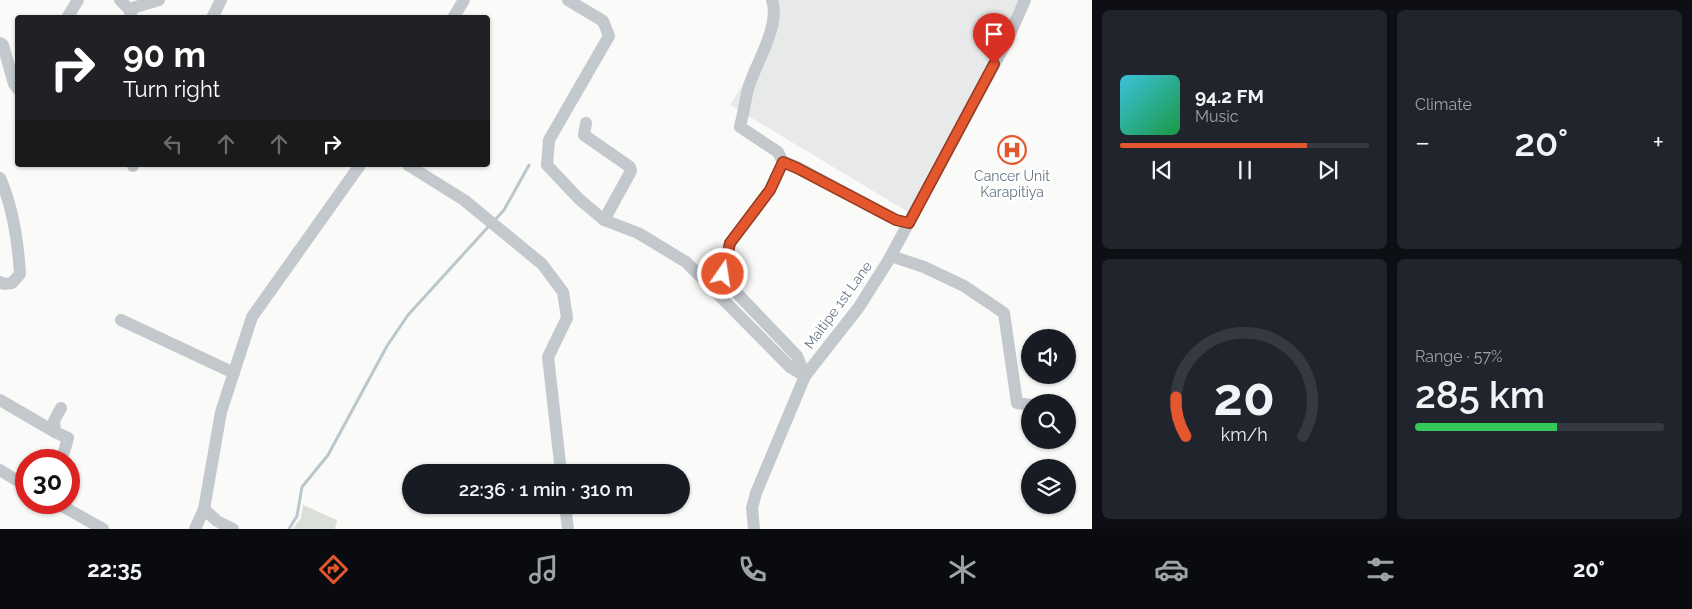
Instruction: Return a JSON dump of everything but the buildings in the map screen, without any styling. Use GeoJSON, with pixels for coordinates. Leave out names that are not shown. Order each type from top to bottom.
{"type":"FeatureCollection","features":[{"type":"Feature","properties":{"kind":"street"},"geometry":{"type":"LineString","coordinates":[[69,15],[78,0]]}},
{"type":"Feature","properties":{"kind":"street"},"geometry":{"type":"LineString","coordinates":[[127,9],[159,0]]}},
{"type":"Feature","properties":{"kind":"street"},"geometry":{"type":"LineString","coordinates":[[214,15],[221,0]]}},
{"type":"Feature","properties":{"kind":"street"},"geometry":{"type":"LineString","coordinates":[[455,15],[464,0]]}},
{"type":"Feature","properties":{"kind":"street"},"geometry":{"type":"LineString","coordinates":[[568,0],[603,21],[609,36],[549,140],[547,165],[579,199],[604,220],[638,233],[686,262],[790,366],[805,376]]}},
{"type":"Feature","properties":{"kind":"street"},"geometry":{"type":"LineString","coordinates":[[772,0],[774,4],[772,26],[748,89],[740,128],[778,152],[783,162],[896,220],[909,223]]}},
{"type":"Feature","properties":{"kind":"street","name":"Maitipe 1st Lane"},"geometry":{"type":"LineString","coordinates":[[754,529],[752,508],[756,493],[805,376],[859,307],[891,256],[1006,43],[1025,0]]}},
{"type":"Feature","properties":{"kind":"street"},"geometry":{"type":"LineString","coordinates":[[0,43],[3,46],[15,85]]}},
{"type":"Feature","properties":{"kind":"street"},"geometry":{"type":"LineString","coordinates":[[586,123],[584,135],[630,167],[630,171],[604,220]]}},
{"type":"Feature","properties":{"kind":"street"},"geometry":{"type":"LineString","coordinates":[[783,162],[770,190],[730,243],[723,274],[730,286],[798,356],[805,376]]}},
{"type":"Feature","properties":{"kind":"street"},"geometry":{"type":"LineString","coordinates":[[195,529],[204,509],[221,412],[252,317],[359,167]]}},
{"type":"Feature","properties":{"kind":"street"},"geometry":{"type":"LineString","coordinates":[[411,167],[464,200],[542,264],[564,292],[567,318],[548,357],[560,464]]}},
{"type":"Feature","properties":{"kind":"street"},"geometry":{"type":"LineString","coordinates":[[0,178],[7,193],[18,251],[20,274],[12,283],[4,284],[0,282]]}},
{"type":"Feature","properties":{"kind":"street"},"geometry":{"type":"LineString","coordinates":[[891,256],[964,286],[1004,313],[1017,403],[1021,403]]}},
{"type":"Feature","properties":{"kind":"street"},"geometry":{"type":"LineString","coordinates":[[121,320],[234,373]]}},
{"type":"Feature","properties":{"kind":"street"},"geometry":{"type":"LineString","coordinates":[[0,400],[54,432],[68,438],[65,449]]}},
{"type":"Feature","properties":{"kind":"street"},"geometry":{"type":"LineString","coordinates":[[54,432],[54,421],[61,408]]}},
{"type":"Feature","properties":{"kind":"street"},"geometry":{"type":"LineString","coordinates":[[0,470],[15,479]]}},
{"type":"Feature","properties":{"kind":"street"},"geometry":{"type":"LineString","coordinates":[[204,509],[217,521],[232,529]]}},
{"type":"Feature","properties":{"kind":"street"},"geometry":{"type":"LineString","coordinates":[[76,514],[103,529]]}},
{"type":"Feature","properties":{"kind":"street"},"geometry":{"type":"LineString","coordinates":[[566,514],[568,529]]}},
{"type":"Feature","properties":{"kind":"shaded area"},"geometry":{"type":"Polygon","coordinates":[[[773,0],[1025,0],[913,215],[730,105],[753,68],[767,31],[773,0]]]}},
{"type":"Feature","properties":{"kind":"shaded area"},"geometry":{"type":"Polygon","coordinates":[[[303,505],[337,520],[335,529],[293,529],[301,518],[303,505]]]}},
{"type":"Feature","properties":{"kind":"waterway"},"geometry":{"type":"LineString","coordinates":[[494,221],[504,210],[529,165]]}},
{"type":"Feature","properties":{"kind":"waterway"},"geometry":{"type":"LineString","coordinates":[[289,529],[297,516],[302,487],[328,455],[387,346],[408,315],[489,226]]}},
{"type":"Feature","properties":{"kind":"place","name":"Cancer Unit Karapitiya"},"geometry":{"type":"Point","coordinates":[1012,150]}},
{"type":"Feature","properties":{"kind":"route"},"geometry":{"type":"LineString","coordinates":[[723,274],[730,243],[770,190],[783,162],[896,220],[909,223],[994,64]]}}]}
